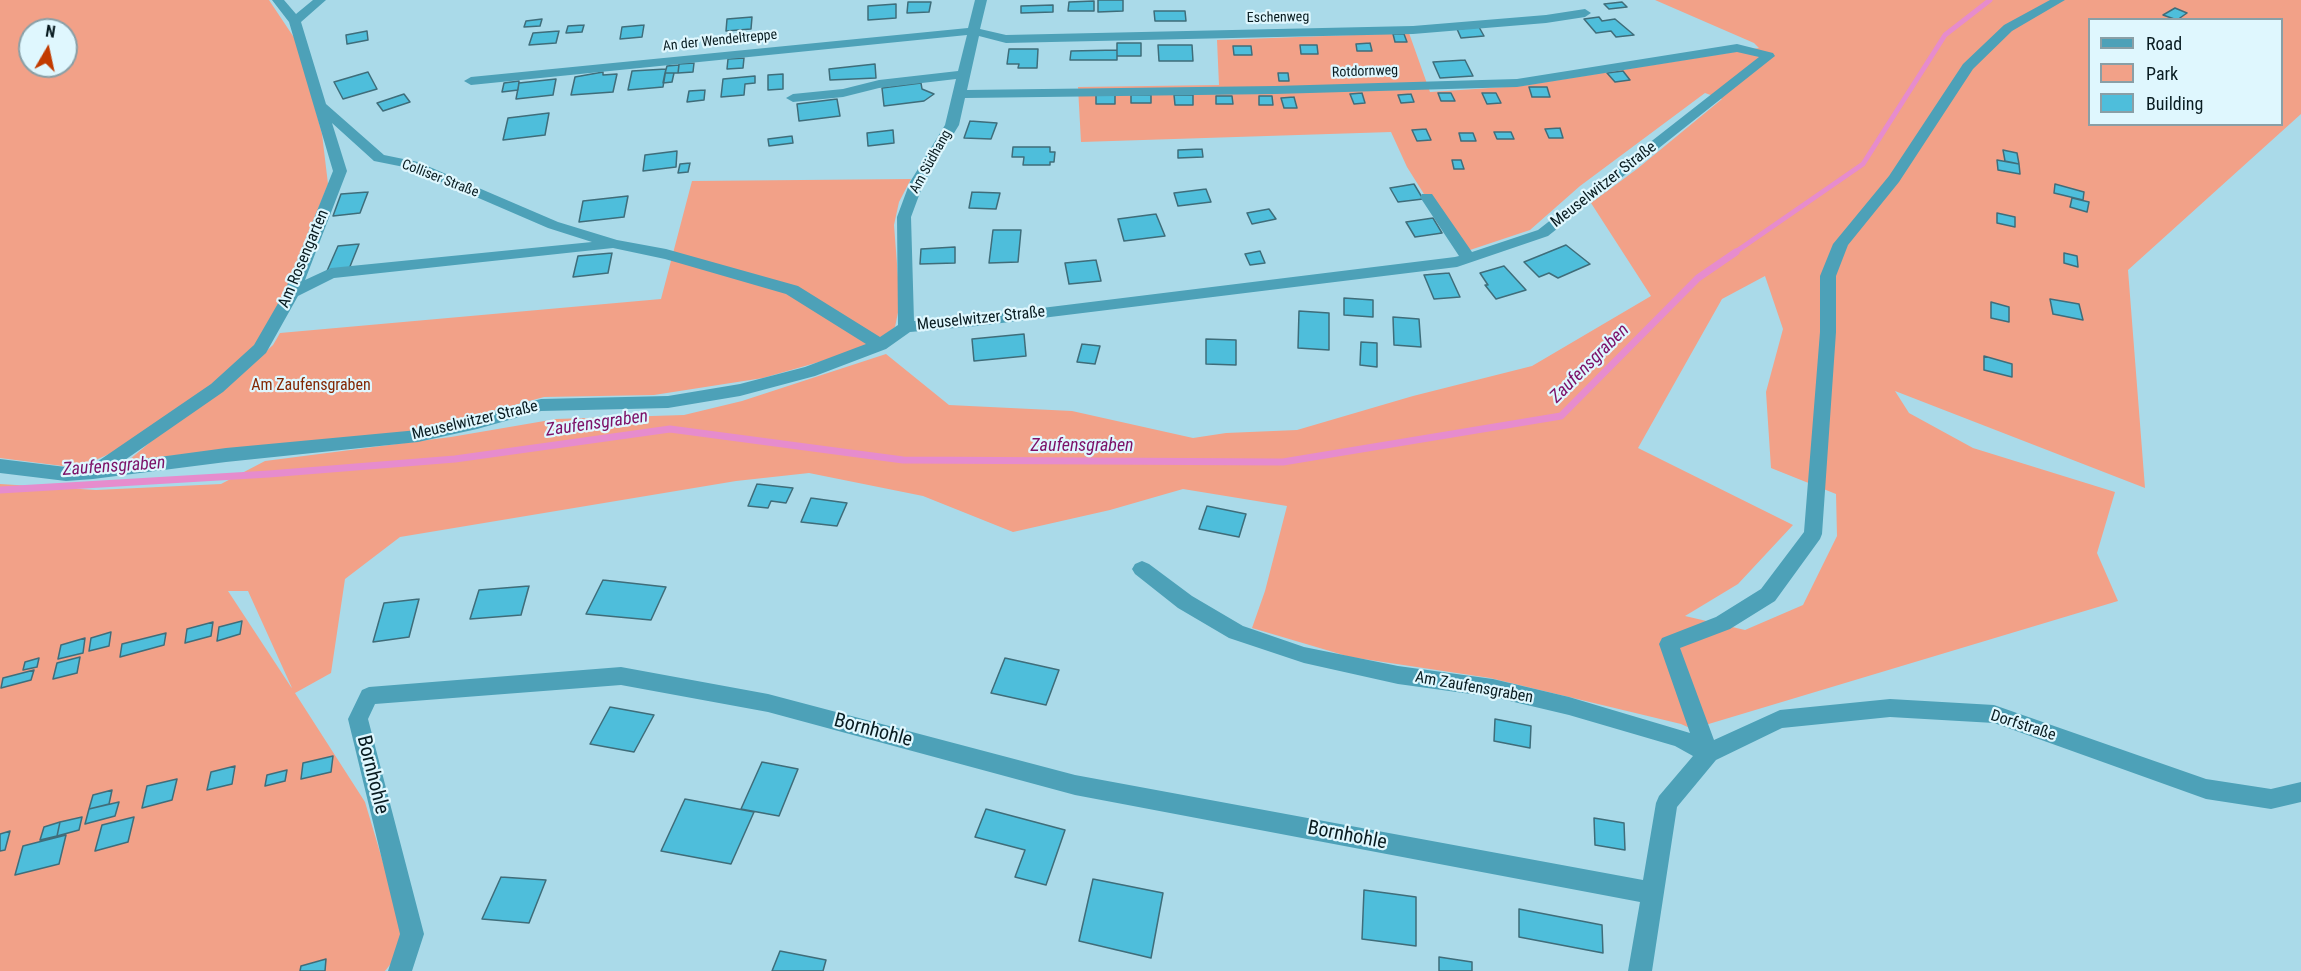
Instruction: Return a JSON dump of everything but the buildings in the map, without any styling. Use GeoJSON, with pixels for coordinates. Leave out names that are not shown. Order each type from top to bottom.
{"type":"FeatureCollection","features":[{"type":"Feature","properties":{"kind":"street"},"geometry":{"type":"LineString","coordinates":[[278,0],[295,21],[320,105]]}},
{"type":"Feature","properties":{"kind":"street"},"geometry":{"type":"LineString","coordinates":[[295,21],[320,0]]}},
{"type":"Feature","properties":{"kind":"street","name":"Am Südhang"},"geometry":{"type":"LineString","coordinates":[[906,327],[904,217],[917,182],[952,125],[981,0]]}},
{"type":"Feature","properties":{"kind":"street"},"geometry":{"type":"LineString","coordinates":[[1640,971],[1667,803],[1708,753],[1669,644],[1723,623],[1768,595],[1813,534],[1828,332],[1828,276],[1841,244],[1894,179],[1968,67],[2008,28],[2059,0]]}},
{"type":"Feature","properties":{"kind":"street","name":"Eschenweg"},"geometry":{"type":"LineString","coordinates":[[972,31],[1006,39],[1413,30],[1546,19],[1585,13]]}},
{"type":"Feature","properties":{"kind":"street","name":"An der Wendeltreppe"},"geometry":{"type":"LineString","coordinates":[[471,81],[972,31]]}},
{"type":"Feature","properties":{"kind":"street","name":"Rotdornweg"},"geometry":{"type":"LineString","coordinates":[[958,94],[1275,90],[1517,83],[1737,48],[1769,56]]}},
{"type":"Feature","properties":{"kind":"street","name":"Meuselwitzer Straße"},"geometry":{"type":"LineString","coordinates":[[0,466],[66,474],[93,472],[226,454],[418,436],[542,405],[668,402],[740,390],[809,372],[880,345],[906,327],[1036,314],[1457,262],[1543,233],[1769,56]]}},
{"type":"Feature","properties":{"kind":"street"},"geometry":{"type":"LineString","coordinates":[[793,99],[843,93],[879,84],[963,74]]}},
{"type":"Feature","properties":{"kind":"street","name":"Colliser Straße"},"geometry":{"type":"LineString","coordinates":[[320,105],[379,158],[413,165],[553,225],[615,244],[666,254],[792,290],[880,345]]}},
{"type":"Feature","properties":{"kind":"street","name":"Am Rosengarten"},"geometry":{"type":"LineString","coordinates":[[93,472],[217,388],[260,349],[292,292],[340,171],[320,105]]}},
{"type":"Feature","properties":{"kind":"street"},"geometry":{"type":"LineString","coordinates":[[1427,196],[1468,258]]}},
{"type":"Feature","properties":{"kind":"street","name":"Colliser Straße"},"geometry":{"type":"LineString","coordinates":[[292,292],[331,273],[615,244]]}},
{"type":"Feature","properties":{"kind":"street","name":"Am Zaufensgraben"},"geometry":{"type":"LineString","coordinates":[[1142,569],[1185,602],[1236,632],[1304,655],[1398,675],[1493,688],[1569,706],[1680,738],[1708,753]]}},
{"type":"Feature","properties":{"kind":"street","name":"Bornhohle"},"geometry":{"type":"LineString","coordinates":[[400,971],[412,933],[358,719],[369,696],[621,676],[768,703],[1075,785],[1653,893]]}},
{"type":"Feature","properties":{"kind":"street","name":"Dorfstraße"},"geometry":{"type":"LineString","coordinates":[[1708,753],[1780,719],[1890,708],[1994,714],[2206,789],[2271,799],[2301,792]]}},
{"type":"Feature","properties":{"kind":"green space"},"geometry":{"type":"Polygon","coordinates":[[[0,0],[269,0],[297,42],[322,134],[328,184],[279,307],[249,355],[201,396],[120,449],[78,468],[0,458],[0,0]]]}},
{"type":"Feature","properties":{"kind":"green space"},"geometry":{"type":"Polygon","coordinates":[[[1655,0],[2301,0],[2301,114],[2128,270],[2145,488],[1895,391],[1909,413],[1973,448],[2115,492],[2097,553],[2118,601],[1692,729],[1681,724],[1490,678],[1350,657],[1252,628],[1265,591],[1287,506],[1183,489],[1110,510],[1013,532],[923,496],[809,473],[736,481],[400,537],[345,579],[331,673],[295,693],[365,802],[402,926],[397,956],[385,971],[0,971],[0,484],[96,490],[221,484],[265,461],[451,437],[556,419],[684,415],[742,401],[886,354],[949,405],[1072,411],[1193,438],[1226,433],[1297,430],[1413,396],[1532,366],[1651,296],[1591,203],[1637,169],[1722,99],[1705,93],[1580,186],[1530,230],[1461,253],[1407,167],[1391,132],[1081,142],[1078,87],[1219,85],[1217,40],[1409,33],[1430,92],[1521,86],[1759,48],[1754,43],[1655,0]],[[1765,276],[1722,299],[1638,448],[1793,525],[1738,584],[1685,616],[1745,630],[1803,605],[1837,536],[1836,494],[1771,468],[1766,392],[1783,329],[1765,276]],[[228,591],[292,688],[248,591],[228,591]]]}},
{"type":"Feature","properties":{"kind":"green space","name":"Am Zaufensgraben"},"geometry":{"type":"Polygon","coordinates":[[[911,179],[899,202],[894,225],[900,303],[895,327],[877,341],[826,360],[763,378],[654,395],[544,397],[419,431],[129,460],[161,433],[223,391],[273,345],[280,333],[661,299],[692,181],[911,179]]]}},
{"type":"Feature","properties":{"kind":"waterway","name":"Zaufensgraben"},"geometry":{"type":"LineString","coordinates":[[1734,253],[1863,164],[1945,35],[1990,0]]}},
{"type":"Feature","properties":{"kind":"waterway","name":"Zaufensgraben"},"geometry":{"type":"LineString","coordinates":[[0,490],[269,474],[455,459],[670,429],[903,460],[1283,462],[1561,416],[1698,278],[1736,252]]}}]}
